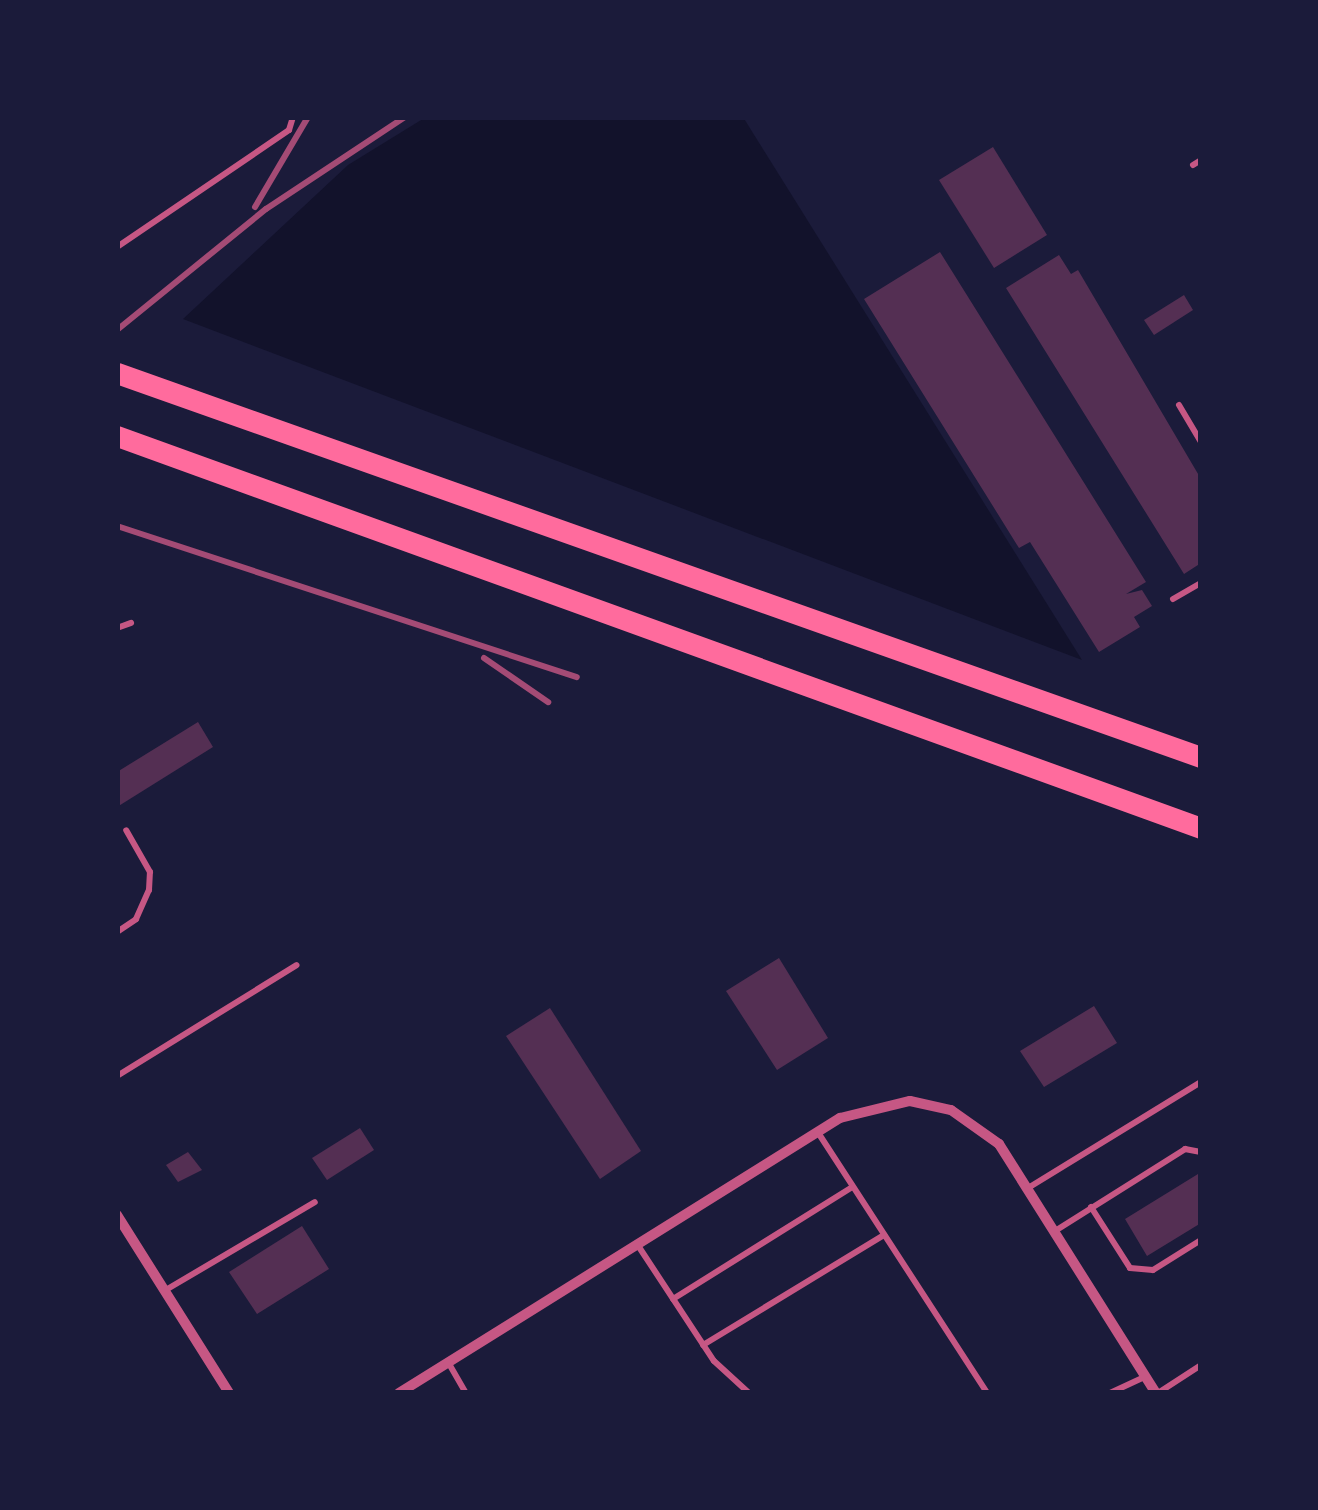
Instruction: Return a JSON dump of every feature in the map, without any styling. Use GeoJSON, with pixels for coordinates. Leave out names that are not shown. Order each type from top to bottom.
{"type":"FeatureCollection","features":[{"type":"Feature","properties":{"kind":"highway"},"geometry":{"type":"LineString","coordinates":[[117,374],[1201,757]]}},
{"type":"Feature","properties":{"kind":"highway"},"geometry":{"type":"LineString","coordinates":[[117,436],[1201,828]]}},
{"type":"Feature","properties":{"kind":"street"},"geometry":{"type":"LineString","coordinates":[[398,1393],[817,1131],[872,1105],[932,1103],[986,1131],[1028,1188],[1157,1393]]}},
{"type":"Feature","properties":{"kind":"street"},"geometry":{"type":"LineString","coordinates":[[117,1215],[229,1393]]}},
{"type":"Feature","properties":{"kind":"lane"},"geometry":{"type":"LineString","coordinates":[[117,248],[289,130],[292,117]]}},
{"type":"Feature","properties":{"kind":"lane"},"geometry":{"type":"LineString","coordinates":[[1192,165],[1201,160]]}},
{"type":"Feature","properties":{"kind":"lane"},"geometry":{"type":"LineString","coordinates":[[1179,404],[1201,442]]}},
{"type":"Feature","properties":{"kind":"lane"},"geometry":{"type":"LineString","coordinates":[[1173,599],[1201,583]]}},
{"type":"Feature","properties":{"kind":"lane"},"geometry":{"type":"LineString","coordinates":[[117,628],[131,623]]}},
{"type":"Feature","properties":{"kind":"lane"},"geometry":{"type":"LineString","coordinates":[[117,932],[136,920],[149,890],[150,872],[126,830]]}},
{"type":"Feature","properties":{"kind":"lane"},"geometry":{"type":"LineString","coordinates":[[117,1076],[297,965]]}},
{"type":"Feature","properties":{"kind":"lane"},"geometry":{"type":"LineString","coordinates":[[1028,1188],[1201,1082]]}},
{"type":"Feature","properties":{"kind":"lane"},"geometry":{"type":"LineString","coordinates":[[817,1131],[987,1393]]}},
{"type":"Feature","properties":{"kind":"lane"},"geometry":{"type":"LineString","coordinates":[[1054,1231],[1185,1149],[1201,1152]]}},
{"type":"Feature","properties":{"kind":"lane"},"geometry":{"type":"LineString","coordinates":[[673,1299],[852,1187]]}},
{"type":"Feature","properties":{"kind":"lane"},"geometry":{"type":"LineString","coordinates":[[164,1291],[315,1202]]}},
{"type":"Feature","properties":{"kind":"lane"},"geometry":{"type":"LineString","coordinates":[[1091,1207],[1130,1268],[1153,1270],[1201,1240]]}},
{"type":"Feature","properties":{"kind":"lane"},"geometry":{"type":"LineString","coordinates":[[703,1345],[884,1235]]}},
{"type":"Feature","properties":{"kind":"lane"},"geometry":{"type":"LineString","coordinates":[[637,1244],[703,1345],[749,1393]]}},
{"type":"Feature","properties":{"kind":"lane"},"geometry":{"type":"LineString","coordinates":[[448,1362],[466,1393]]}},
{"type":"Feature","properties":{"kind":"lane"},"geometry":{"type":"LineString","coordinates":[[1157,1393],[1201,1365]]}},
{"type":"Feature","properties":{"kind":"lane"},"geometry":{"type":"LineString","coordinates":[[1110,1393],[1146,1376]]}},
{"type":"Feature","properties":{"kind":"shaded area"},"geometry":{"type":"Polygon","coordinates":[[[426,117],[743,117],[1082,660],[183,319],[348,165],[426,117]]]}},
{"type":"Feature","properties":{"kind":"building"},"geometry":{"type":"Polygon","coordinates":[[[993,147],[1047,235],[994,268],[939,180],[993,147]]]}},
{"type":"Feature","properties":{"kind":"building"},"geometry":{"type":"Polygon","coordinates":[[[940,252],[1146,582],[1126,594],[1142,590],[1152,606],[1134,617],[1140,627],[1099,652],[1030,542],[1019,548],[864,299],[940,252]]]}},
{"type":"Feature","properties":{"kind":"building"},"geometry":{"type":"Polygon","coordinates":[[[1059,255],[1071,274],[1078,270],[1201,479],[1201,563],[1184,574],[1006,288],[1059,255]]]}},
{"type":"Feature","properties":{"kind":"building"},"geometry":{"type":"Polygon","coordinates":[[[1184,295],[1193,310],[1154,335],[1144,320],[1184,295]]]}},
{"type":"Feature","properties":{"kind":"building"},"geometry":{"type":"Polygon","coordinates":[[[198,722],[213,747],[117,807],[117,772],[198,722]]]}},
{"type":"Feature","properties":{"kind":"building"},"geometry":{"type":"Polygon","coordinates":[[[779,958],[828,1038],[777,1070],[726,991],[779,958]]]}},
{"type":"Feature","properties":{"kind":"building"},"geometry":{"type":"Polygon","coordinates":[[[1094,1006],[1117,1043],[1044,1087],[1020,1051],[1094,1006]]]}},
{"type":"Feature","properties":{"kind":"building"},"geometry":{"type":"Polygon","coordinates":[[[550,1008],[641,1151],[600,1179],[506,1036],[550,1008]]]}},
{"type":"Feature","properties":{"kind":"building"},"geometry":{"type":"Polygon","coordinates":[[[360,1128],[374,1150],[327,1180],[312,1158],[360,1128]]]}},
{"type":"Feature","properties":{"kind":"building"},"geometry":{"type":"Polygon","coordinates":[[[188,1152],[202,1170],[178,1182],[166,1165],[188,1152]]]}},
{"type":"Feature","properties":{"kind":"building"},"geometry":{"type":"Polygon","coordinates":[[[1198,1174],[1201,1223],[1147,1256],[1125,1219],[1198,1174]]]}},
{"type":"Feature","properties":{"kind":"building"},"geometry":{"type":"Polygon","coordinates":[[[302,1226],[329,1269],[257,1314],[229,1272],[302,1226]]]}},
{"type":"Feature","properties":{"kind":"railway"},"geometry":{"type":"LineString","coordinates":[[255,207],[308,117]]}},
{"type":"Feature","properties":{"kind":"railway"},"geometry":{"type":"LineString","coordinates":[[117,330],[266,209],[405,117]]}},
{"type":"Feature","properties":{"kind":"railway"},"geometry":{"type":"LineString","coordinates":[[117,526],[577,677]]}},
{"type":"Feature","properties":{"kind":"railway"},"geometry":{"type":"LineString","coordinates":[[484,658],[548,702]]}}]}
